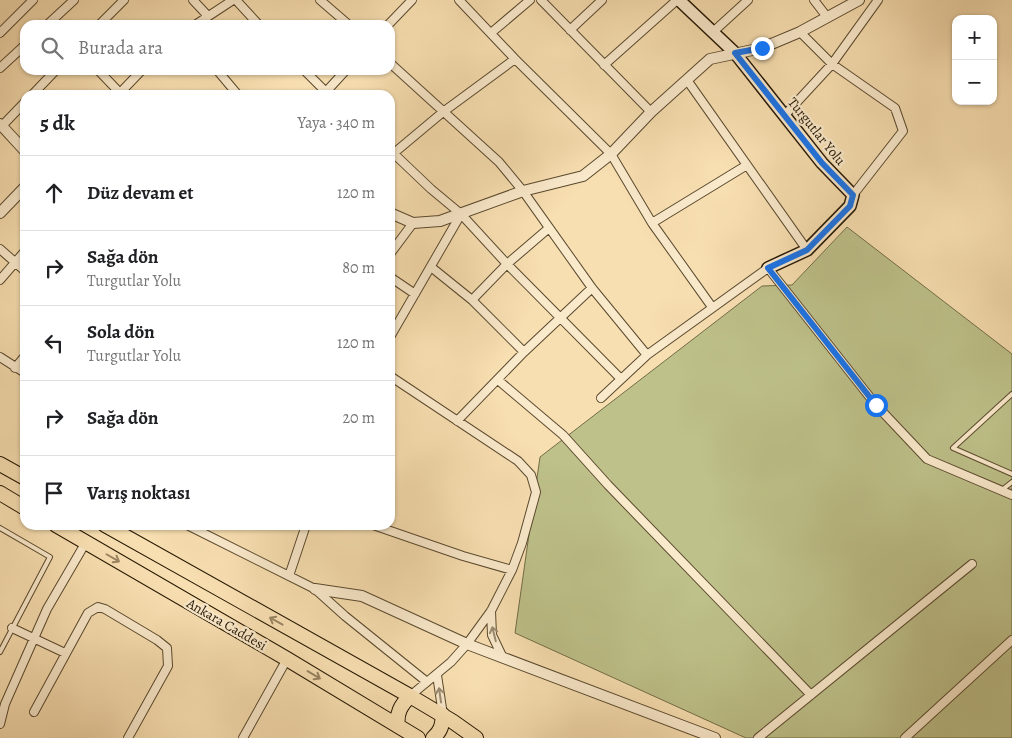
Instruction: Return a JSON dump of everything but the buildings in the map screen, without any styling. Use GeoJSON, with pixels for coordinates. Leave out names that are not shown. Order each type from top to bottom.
{"type":"FeatureCollection","features":[{"type":"Feature","properties":{"kind":"highway"},"geometry":{"type":"LineString","coordinates":[[0,464],[20,475]]}},
{"type":"Feature","properties":{"kind":"highway"},"geometry":{"type":"LineString","coordinates":[[0,493],[20,505]]}},
{"type":"Feature","properties":{"kind":"highway","name":"Ankara Caddesi"},"geometry":{"type":"LineString","coordinates":[[65,530],[287,659],[398,732],[418,738]]}},
{"type":"Feature","properties":{"kind":"highway","name":"Ankara Caddesi"},"geometry":{"type":"LineString","coordinates":[[114,530],[410,696],[476,738]]}},
{"type":"Feature","properties":{"kind":"highway"},"geometry":{"type":"LineString","coordinates":[[398,732],[397,718],[399,711],[410,696]]}},
{"type":"Feature","properties":{"kind":"highway"},"geometry":{"type":"LineString","coordinates":[[433,738],[440,732],[442,715]]}},
{"type":"Feature","properties":{"kind":"main road","name":"Turgutlar Yolu"},"geometry":{"type":"LineString","coordinates":[[678,0],[735,53],[822,163],[853,195]]}},
{"type":"Feature","properties":{"kind":"main road"},"geometry":{"type":"LineString","coordinates":[[768,268],[807,250],[850,206],[853,195]]}},
{"type":"Feature","properties":{"kind":"street"},"geometry":{"type":"LineString","coordinates":[[0,33],[33,0]]}},
{"type":"Feature","properties":{"kind":"street"},"geometry":{"type":"LineString","coordinates":[[52,20],[74,0]]}},
{"type":"Feature","properties":{"kind":"street"},"geometry":{"type":"LineString","coordinates":[[104,20],[124,0]]}},
{"type":"Feature","properties":{"kind":"street"},"geometry":{"type":"LineString","coordinates":[[193,0],[208,16]]}},
{"type":"Feature","properties":{"kind":"street"},"geometry":{"type":"LineString","coordinates":[[202,20],[235,0],[255,20]]}},
{"type":"Feature","properties":{"kind":"street"},"geometry":{"type":"LineString","coordinates":[[320,0],[343,20]]}},
{"type":"Feature","properties":{"kind":"street"},"geometry":{"type":"LineString","coordinates":[[393,20],[412,0]]}},
{"type":"Feature","properties":{"kind":"street"},"geometry":{"type":"LineString","coordinates":[[459,0],[515,59],[611,154],[652,223],[712,307]]}},
{"type":"Feature","properties":{"kind":"street"},"geometry":{"type":"LineString","coordinates":[[491,34],[530,0]]}},
{"type":"Feature","properties":{"kind":"street"},"geometry":{"type":"LineString","coordinates":[[541,0],[651,112]]}},
{"type":"Feature","properties":{"kind":"street"},"geometry":{"type":"LineString","coordinates":[[570,30],[602,0]]}},
{"type":"Feature","properties":{"kind":"street"},"geometry":{"type":"LineString","coordinates":[[604,65],[678,0]]}},
{"type":"Feature","properties":{"kind":"street"},"geometry":{"type":"LineString","coordinates":[[713,32],[748,0]]}},
{"type":"Feature","properties":{"kind":"street"},"geometry":{"type":"LineString","coordinates":[[814,0],[827,17]]}},
{"type":"Feature","properties":{"kind":"street"},"geometry":{"type":"LineString","coordinates":[[395,215],[413,223],[440,221],[523,190],[583,176],[611,154],[651,112],[710,59],[762,48],[800,32],[858,0]]}},
{"type":"Feature","properties":{"kind":"street"},"geometry":{"type":"LineString","coordinates":[[784,116],[832,64],[878,0]]}},
{"type":"Feature","properties":{"kind":"street"},"geometry":{"type":"LineString","coordinates":[[800,32],[832,64],[895,108],[902,131],[853,195]]}},
{"type":"Feature","properties":{"kind":"street"},"geometry":{"type":"LineString","coordinates":[[0,68],[20,50]]}},
{"type":"Feature","properties":{"kind":"street"},"geometry":{"type":"LineString","coordinates":[[395,150],[515,59]]}},
{"type":"Feature","properties":{"kind":"street"},"geometry":{"type":"LineString","coordinates":[[395,68],[499,162],[523,190],[592,288],[647,355]]}},
{"type":"Feature","properties":{"kind":"street"},"geometry":{"type":"LineString","coordinates":[[37,90],[51,75]]}},
{"type":"Feature","properties":{"kind":"street"},"geometry":{"type":"LineString","coordinates":[[102,75],[116,90]]}},
{"type":"Feature","properties":{"kind":"street"},"geometry":{"type":"LineString","coordinates":[[123,90],[137,75]]}},
{"type":"Feature","properties":{"kind":"street"},"geometry":{"type":"LineString","coordinates":[[221,75],[234,90]]}},
{"type":"Feature","properties":{"kind":"street"},"geometry":{"type":"LineString","coordinates":[[309,75],[322,90]]}},
{"type":"Feature","properties":{"kind":"street"},"geometry":{"type":"LineString","coordinates":[[329,90],[342,75]]}},
{"type":"Feature","properties":{"kind":"street"},"geometry":{"type":"LineString","coordinates":[[687,80],[807,250]]}},
{"type":"Feature","properties":{"kind":"street"},"geometry":{"type":"LineString","coordinates":[[20,107],[1,125],[20,146]]}},
{"type":"Feature","properties":{"kind":"street"},"geometry":{"type":"LineString","coordinates":[[395,155],[461,214],[507,264],[620,378]]}},
{"type":"Feature","properties":{"kind":"street"},"geometry":{"type":"LineString","coordinates":[[652,223],[747,165]]}},
{"type":"Feature","properties":{"kind":"street"},"geometry":{"type":"LineString","coordinates":[[0,213],[20,192]]}},
{"type":"Feature","properties":{"kind":"street"},"geometry":{"type":"LineString","coordinates":[[395,328],[461,214]]}},
{"type":"Feature","properties":{"kind":"street"},"geometry":{"type":"LineString","coordinates":[[395,247],[413,223]]}},
{"type":"Feature","properties":{"kind":"street"},"geometry":{"type":"LineString","coordinates":[[472,300],[507,264],[550,228]]}},
{"type":"Feature","properties":{"kind":"street"},"geometry":{"type":"LineString","coordinates":[[0,249],[20,266]]}},
{"type":"Feature","properties":{"kind":"street"},"geometry":{"type":"LineString","coordinates":[[0,280],[20,256]]}},
{"type":"Feature","properties":{"kind":"street"},"geometry":{"type":"LineString","coordinates":[[431,267],[472,300],[524,352]]}},
{"type":"Feature","properties":{"kind":"street"},"geometry":{"type":"LineString","coordinates":[[601,398],[620,378],[647,355],[768,268],[876,405],[927,459],[1012,495]]}},
{"type":"Feature","properties":{"kind":"street"},"geometry":{"type":"LineString","coordinates":[[395,280],[415,294]]}},
{"type":"Feature","properties":{"kind":"street"},"geometry":{"type":"LineString","coordinates":[[457,421],[524,352],[592,288]]}},
{"type":"Feature","properties":{"kind":"street"},"geometry":{"type":"LineString","coordinates":[[0,357],[20,370]]}},
{"type":"Feature","properties":{"kind":"street"},"geometry":{"type":"LineString","coordinates":[[15,368],[20,362]]}},
{"type":"Feature","properties":{"kind":"street"},"geometry":{"type":"LineString","coordinates":[[395,379],[518,461],[531,475],[536,492],[522,543],[512,570],[491,611],[451,662],[410,696]]}},
{"type":"Feature","properties":{"kind":"street"},"geometry":{"type":"LineString","coordinates":[[498,380],[563,435],[628,506],[811,695]]}},
{"type":"Feature","properties":{"kind":"street"},"geometry":{"type":"LineString","coordinates":[[197,530],[315,590],[427,682]]}},
{"type":"Feature","properties":{"kind":"street"},"geometry":{"type":"LineString","coordinates":[[289,576],[304,530]]}},
{"type":"Feature","properties":{"kind":"street"},"geometry":{"type":"LineString","coordinates":[[388,530],[463,556],[512,570]]}},
{"type":"Feature","properties":{"kind":"street"},"geometry":{"type":"LineString","coordinates":[[0,724],[5,704],[47,609],[86,542]]}},
{"type":"Feature","properties":{"kind":"street"},"geometry":{"type":"LineString","coordinates":[[758,738],[972,564]]}},
{"type":"Feature","properties":{"kind":"street"},"geometry":{"type":"LineString","coordinates":[[315,590],[362,596],[467,644],[715,738]]}},
{"type":"Feature","properties":{"kind":"street"},"geometry":{"type":"LineString","coordinates":[[34,712],[88,613],[98,607],[158,640],[167,648],[168,666],[128,738]]}},
{"type":"Feature","properties":{"kind":"street"},"geometry":{"type":"LineString","coordinates":[[491,611],[492,635],[502,656]]}},
{"type":"Feature","properties":{"kind":"street"},"geometry":{"type":"LineString","coordinates":[[12,628],[65,653]]}},
{"type":"Feature","properties":{"kind":"street"},"geometry":{"type":"LineString","coordinates":[[905,738],[1012,640]]}},
{"type":"Feature","properties":{"kind":"street"},"geometry":{"type":"LineString","coordinates":[[243,738],[287,659]]}},
{"type":"Feature","properties":{"kind":"street"},"geometry":{"type":"LineString","coordinates":[[437,675],[442,715]]}},
{"type":"Feature","properties":{"kind":"lane"},"geometry":{"type":"LineString","coordinates":[[1012,394],[953,448],[1012,474]]}},
{"type":"Feature","properties":{"kind":"lane"},"geometry":{"type":"LineString","coordinates":[[1001,491],[1012,482]]}},
{"type":"Feature","properties":{"kind":"lane"},"geometry":{"type":"LineString","coordinates":[[0,528],[50,557],[0,652]]}},
{"type":"Feature","properties":{"kind":"green space"},"geometry":{"type":"Polygon","coordinates":[[[847,227],[1012,354],[1012,738],[746,738],[515,633],[540,457],[762,286],[792,285],[847,227]]]}},
{"type":"Feature","properties":{"kind":"route"},"geometry":{"type":"LineString","coordinates":[[762,48],[735,53],[822,163],[853,195],[850,206],[807,250],[768,268],[876,405]]}}]}
